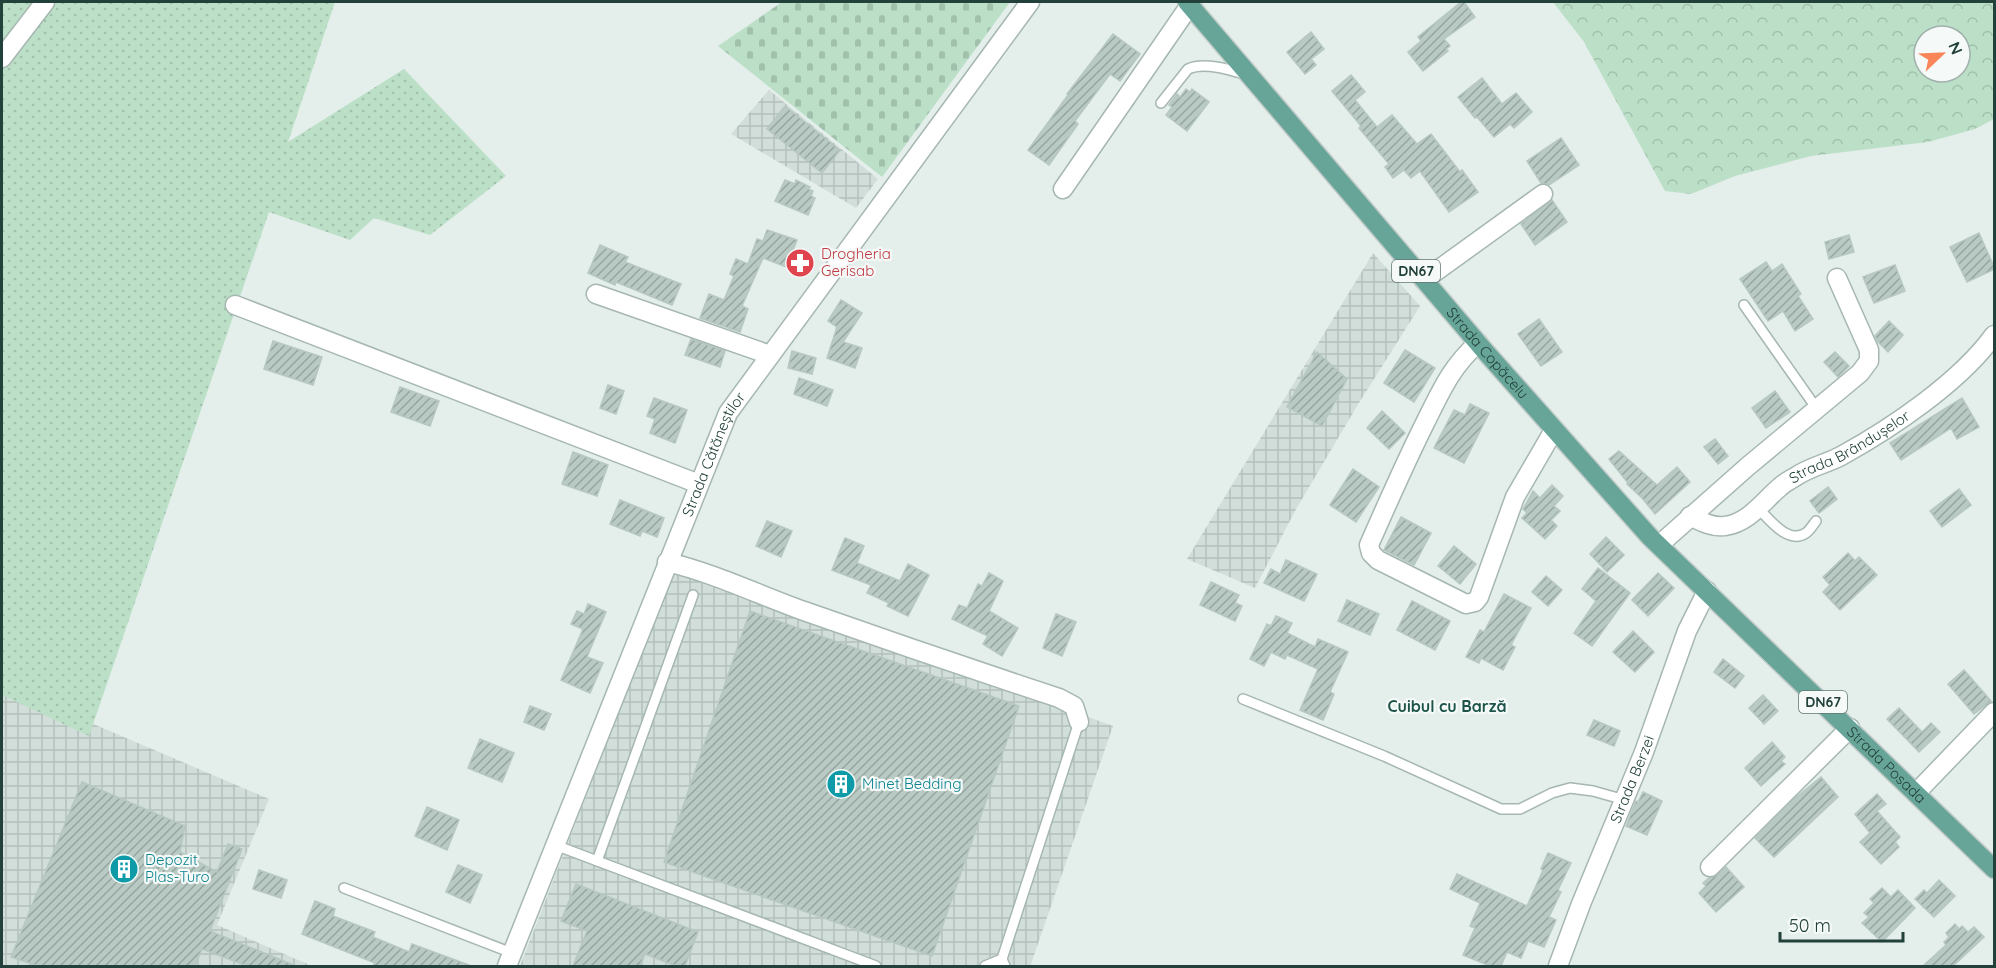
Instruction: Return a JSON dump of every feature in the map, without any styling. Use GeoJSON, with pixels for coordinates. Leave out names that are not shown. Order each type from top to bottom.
{"type":"FeatureCollection","features":[{"type":"Feature","properties":{"kind":"main road","name":"Strada Copăcelu"},"geometry":{"type":"LineString","coordinates":[[1188,3],[1478,343],[1654,541]]}},
{"type":"Feature","properties":{"kind":"main road","name":"Strada Posada"},"geometry":{"type":"LineString","coordinates":[[1654,541],[1995,869]]}},
{"type":"Feature","properties":{"kind":"street"},"geometry":{"type":"LineString","coordinates":[[2,58],[45,2]]}},
{"type":"Feature","properties":{"kind":"street","name":"Strada Cătăneștilor"},"geometry":{"type":"LineString","coordinates":[[509,960],[728,413],[1030,2]]}},
{"type":"Feature","properties":{"kind":"street"},"geometry":{"type":"LineString","coordinates":[[1063,189],[1188,3]]}},
{"type":"Feature","properties":{"kind":"street"},"geometry":{"type":"LineString","coordinates":[[1424,280],[1543,194]]}},
{"type":"Feature","properties":{"kind":"street"},"geometry":{"type":"LineString","coordinates":[[1654,541],[1690,516],[1860,374],[1869,360],[1869,350],[1836,278]]}},
{"type":"Feature","properties":{"kind":"street"},"geometry":{"type":"LineString","coordinates":[[596,294],[770,355]]}},
{"type":"Feature","properties":{"kind":"street"},"geometry":{"type":"LineString","coordinates":[[235,305],[699,484]]}},
{"type":"Feature","properties":{"kind":"street","name":"Strada Brândușelor"},"geometry":{"type":"LineString","coordinates":[[1690,516],[1702,522],[1723,526],[1736,523],[1758,508],[1780,487],[1804,471],[1839,457],[1878,434],[1930,397],[1981,354],[1994,335]]}},
{"type":"Feature","properties":{"kind":"street"},"geometry":{"type":"LineString","coordinates":[[1478,343],[1451,371],[1412,449],[1369,545],[1371,553],[1378,560],[1466,604],[1474,602],[1479,597],[1515,497],[1554,430]]}},
{"type":"Feature","properties":{"kind":"street"},"geometry":{"type":"LineString","coordinates":[[667,562],[694,568],[776,601],[1059,698],[1074,706],[1079,722]]}},
{"type":"Feature","properties":{"kind":"street","name":"Strada Berzei"},"geometry":{"type":"LineString","coordinates":[[1558,966],[1658,716],[1687,631],[1707,591]]}},
{"type":"Feature","properties":{"kind":"street"},"geometry":{"type":"LineString","coordinates":[[1916,793],[1995,712]]}},
{"type":"Feature","properties":{"kind":"street"},"geometry":{"type":"LineString","coordinates":[[1710,867],[1850,728]]}},
{"type":"Feature","properties":{"kind":"lane"},"geometry":{"type":"LineString","coordinates":[[1161,103],[1188,69],[1195,67],[1228,69],[1250,75]]}},
{"type":"Feature","properties":{"kind":"lane"},"geometry":{"type":"LineString","coordinates":[[1744,305],[1817,409]]}},
{"type":"Feature","properties":{"kind":"lane"},"geometry":{"type":"LineString","coordinates":[[1758,508],[1775,526],[1797,536],[1806,533],[1816,521]]}},
{"type":"Feature","properties":{"kind":"lane"},"geometry":{"type":"LineString","coordinates":[[597,861],[693,595]]}},
{"type":"Feature","properties":{"kind":"lane"},"geometry":{"type":"LineString","coordinates":[[1243,699],[1384,756],[1501,809],[1520,809],[1552,793],[1570,788],[1593,791],[1624,800]]}},
{"type":"Feature","properties":{"kind":"lane"},"geometry":{"type":"LineString","coordinates":[[984,966],[1003,963],[1079,722]]}},
{"type":"Feature","properties":{"kind":"lane"},"geometry":{"type":"LineString","coordinates":[[555,845],[876,966]]}},
{"type":"Feature","properties":{"kind":"lane"},"geometry":{"type":"LineString","coordinates":[[344,888],[509,960]]}},
{"type":"Feature","properties":{"kind":"shaded area"},"geometry":{"type":"Polygon","coordinates":[[[769,90],[878,179],[856,208],[731,134],[769,90]]]}},
{"type":"Feature","properties":{"kind":"shaded area"},"geometry":{"type":"Polygon","coordinates":[[[1373,253],[1420,306],[1295,511],[1255,588],[1187,559],[1373,253]]]}},
{"type":"Feature","properties":{"kind":"shaded area"},"geometry":{"type":"Polygon","coordinates":[[[675,568],[1113,726],[1031,964],[1036,966],[520,966],[675,568]]]}},
{"type":"Feature","properties":{"kind":"shaded area"},"geometry":{"type":"Polygon","coordinates":[[[2,685],[269,799],[217,925],[312,966],[2,966],[2,685]]]}},
{"type":"Feature","properties":{"kind":"green space"},"geometry":{"type":"Polygon","coordinates":[[[2,2],[335,2],[288,142],[404,69],[506,176],[430,235],[374,218],[350,240],[269,212],[89,736],[2,695],[2,2]]]}},
{"type":"Feature","properties":{"kind":"green space"},"geometry":{"type":"Polygon","coordinates":[[[782,2],[1010,2],[882,177],[718,46],[782,2]]]}},
{"type":"Feature","properties":{"kind":"green space"},"geometry":{"type":"Polygon","coordinates":[[[1553,2],[1994,2],[1994,119],[1975,129],[1928,142],[1811,156],[1735,176],[1691,194],[1665,191],[1584,42],[1553,2]]]}},
{"type":"Feature","properties":{"kind":"building"},"geometry":{"type":"Polygon","coordinates":[[[1461,2],[1464,2],[1475,17],[1444,39],[1450,46],[1446,49],[1448,51],[1423,71],[1408,52],[1421,41],[1418,37],[1461,2]]]}},
{"type":"Feature","properties":{"kind":"building"},"geometry":{"type":"Polygon","coordinates":[[[1311,32],[1324,49],[1311,59],[1316,65],[1305,74],[1287,52],[1311,32]]]}},
{"type":"Feature","properties":{"kind":"building"},"geometry":{"type":"Polygon","coordinates":[[[1113,34],[1140,54],[1120,81],[1110,74],[1075,121],[1078,124],[1049,165],[1028,150],[1113,34]]]}},
{"type":"Feature","properties":{"kind":"building"},"geometry":{"type":"Polygon","coordinates":[[[1351,75],[1365,92],[1355,100],[1377,127],[1392,115],[1417,144],[1431,134],[1478,192],[1449,212],[1420,171],[1411,178],[1404,170],[1393,178],[1385,167],[1389,164],[1332,91],[1351,75]]]}},
{"type":"Feature","properties":{"kind":"building"},"geometry":{"type":"Polygon","coordinates":[[[1482,78],[1502,104],[1516,93],[1532,112],[1514,128],[1510,124],[1494,137],[1458,97],[1482,78]]]}},
{"type":"Feature","properties":{"kind":"building"},"geometry":{"type":"Polygon","coordinates":[[[1186,89],[1190,92],[1192,89],[1209,102],[1187,131],[1166,115],[1172,107],[1169,105],[1177,94],[1180,97],[1186,89]]]}},
{"type":"Feature","properties":{"kind":"building"},"geometry":{"type":"Polygon","coordinates":[[[785,106],[840,150],[822,173],[767,129],[785,106]]]}},
{"type":"Feature","properties":{"kind":"building"},"geometry":{"type":"Polygon","coordinates":[[[1561,138],[1579,165],[1549,185],[1541,183],[1527,161],[1561,138]]]}},
{"type":"Feature","properties":{"kind":"building"},"geometry":{"type":"Polygon","coordinates":[[[785,180],[795,184],[796,180],[813,191],[811,196],[815,198],[808,215],[775,201],[785,180]]]}},
{"type":"Feature","properties":{"kind":"building"},"geometry":{"type":"Polygon","coordinates":[[[1552,200],[1567,222],[1535,245],[1521,224],[1552,200]]]}},
{"type":"Feature","properties":{"kind":"building"},"geometry":{"type":"Polygon","coordinates":[[[767,230],[797,240],[792,253],[811,260],[805,274],[763,258],[742,306],[748,309],[740,332],[700,318],[709,294],[724,300],[734,276],[730,274],[736,259],[748,264],[757,239],[763,241],[767,230]]]}},
{"type":"Feature","properties":{"kind":"building"},"geometry":{"type":"Polygon","coordinates":[[[1979,233],[1995,269],[1967,282],[1950,247],[1979,233]]]}},
{"type":"Feature","properties":{"kind":"building"},"geometry":{"type":"Polygon","coordinates":[[[1849,235],[1854,252],[1829,259],[1825,242],[1849,235]]]}},
{"type":"Feature","properties":{"kind":"building"},"geometry":{"type":"Polygon","coordinates":[[[600,245],[628,257],[625,262],[681,284],[672,305],[588,273],[600,245]]]}},
{"type":"Feature","properties":{"kind":"building"},"geometry":{"type":"Polygon","coordinates":[[[1766,262],[1772,271],[1782,264],[1801,294],[1798,296],[1813,319],[1795,331],[1783,311],[1768,321],[1740,279],[1766,262]]]}},
{"type":"Feature","properties":{"kind":"building"},"geometry":{"type":"Polygon","coordinates":[[[1895,265],[1905,291],[1874,303],[1863,277],[1895,265]]]}},
{"type":"Feature","properties":{"kind":"building"},"geometry":{"type":"Polygon","coordinates":[[[841,300],[862,313],[843,342],[862,348],[855,368],[827,358],[837,327],[828,321],[841,300]]]}},
{"type":"Feature","properties":{"kind":"building"},"geometry":{"type":"Polygon","coordinates":[[[1539,319],[1562,352],[1541,366],[1518,334],[1539,319]]]}},
{"type":"Feature","properties":{"kind":"building"},"geometry":{"type":"Polygon","coordinates":[[[1889,321],[1903,335],[1888,352],[1875,336],[1889,321]]]}},
{"type":"Feature","properties":{"kind":"building"},"geometry":{"type":"Polygon","coordinates":[[[691,339],[725,351],[720,367],[685,355],[691,339]]]}},
{"type":"Feature","properties":{"kind":"building"},"geometry":{"type":"Polygon","coordinates":[[[273,341],[322,357],[313,385],[264,369],[273,341]]]}},
{"type":"Feature","properties":{"kind":"building"},"geometry":{"type":"Polygon","coordinates":[[[1405,350],[1435,368],[1414,402],[1384,383],[1405,350]]]}},
{"type":"Feature","properties":{"kind":"building"},"geometry":{"type":"Polygon","coordinates":[[[792,351],[816,358],[812,374],[788,368],[792,351]]]}},
{"type":"Feature","properties":{"kind":"building"},"geometry":{"type":"Polygon","coordinates":[[[1317,352],[1347,379],[1322,426],[1287,407],[1317,352]]]}},
{"type":"Feature","properties":{"kind":"building"},"geometry":{"type":"Polygon","coordinates":[[[1835,352],[1849,366],[1838,377],[1824,362],[1835,352]]]}},
{"type":"Feature","properties":{"kind":"building"},"geometry":{"type":"Polygon","coordinates":[[[799,378],[833,390],[827,406],[794,394],[799,378]]]}},
{"type":"Feature","properties":{"kind":"building"},"geometry":{"type":"Polygon","coordinates":[[[608,385],[624,391],[616,414],[600,408],[608,385]]]}},
{"type":"Feature","properties":{"kind":"building"},"geometry":{"type":"Polygon","coordinates":[[[400,387],[439,401],[430,426],[391,412],[400,387]]]}},
{"type":"Feature","properties":{"kind":"building"},"geometry":{"type":"Polygon","coordinates":[[[1775,391],[1790,412],[1766,428],[1752,408],[1775,391]]]}},
{"type":"Feature","properties":{"kind":"building"},"geometry":{"type":"Polygon","coordinates":[[[654,398],[687,410],[675,443],[650,433],[655,419],[647,416],[654,398]]]}},
{"type":"Feature","properties":{"kind":"building"},"geometry":{"type":"Polygon","coordinates":[[[1962,398],[1979,427],[1957,439],[1951,428],[1901,460],[1890,443],[1962,398]]]}},
{"type":"Feature","properties":{"kind":"building"},"geometry":{"type":"Polygon","coordinates":[[[1470,404],[1489,413],[1464,463],[1434,448],[1454,410],[1465,415],[1470,404]]]}},
{"type":"Feature","properties":{"kind":"building"},"geometry":{"type":"Polygon","coordinates":[[[1382,411],[1405,433],[1389,449],[1367,428],[1382,411]]]}},
{"type":"Feature","properties":{"kind":"building"},"geometry":{"type":"Polygon","coordinates":[[[1715,439],[1728,456],[1718,464],[1704,447],[1715,439]]]}},
{"type":"Feature","properties":{"kind":"building"},"geometry":{"type":"Polygon","coordinates":[[[1619,451],[1657,485],[1677,467],[1690,482],[1655,514],[1627,484],[1609,459],[1619,451]]]}},
{"type":"Feature","properties":{"kind":"building"},"geometry":{"type":"Polygon","coordinates":[[[573,452],[608,465],[597,496],[562,484],[573,452]]]}},
{"type":"Feature","properties":{"kind":"building"},"geometry":{"type":"Polygon","coordinates":[[[1353,469],[1379,487],[1356,522],[1330,505],[1353,469]]]}},
{"type":"Feature","properties":{"kind":"building"},"geometry":{"type":"Polygon","coordinates":[[[1552,485],[1563,496],[1554,506],[1560,511],[1551,520],[1557,526],[1545,539],[1522,518],[1527,513],[1523,509],[1533,491],[1540,498],[1552,485]]]}},
{"type":"Feature","properties":{"kind":"building"},"geometry":{"type":"Polygon","coordinates":[[[1828,487],[1837,499],[1819,513],[1810,501],[1828,487]]]}},
{"type":"Feature","properties":{"kind":"building"},"geometry":{"type":"Polygon","coordinates":[[[1959,489],[1971,505],[1942,527],[1930,511],[1959,489]]]}},
{"type":"Feature","properties":{"kind":"building"},"geometry":{"type":"Polygon","coordinates":[[[620,500],[664,518],[657,537],[642,531],[640,536],[610,524],[620,500]]]}},
{"type":"Feature","properties":{"kind":"building"},"geometry":{"type":"Polygon","coordinates":[[[1401,517],[1431,533],[1414,565],[1384,550],[1401,517]]]}},
{"type":"Feature","properties":{"kind":"building"},"geometry":{"type":"Polygon","coordinates":[[[767,521],[792,531],[781,557],[756,546],[767,521]]]}},
{"type":"Feature","properties":{"kind":"building"},"geometry":{"type":"Polygon","coordinates":[[[1606,537],[1624,555],[1607,572],[1590,554],[1606,537]]]}},
{"type":"Feature","properties":{"kind":"building"},"geometry":{"type":"Polygon","coordinates":[[[845,538],[864,546],[857,563],[900,581],[908,564],[929,575],[908,616],[887,606],[889,603],[867,593],[871,585],[832,570],[845,538]]]}},
{"type":"Feature","properties":{"kind":"building"},"geometry":{"type":"Polygon","coordinates":[[[1454,546],[1476,564],[1460,584],[1438,566],[1454,546]]]}},
{"type":"Feature","properties":{"kind":"building"},"geometry":{"type":"Polygon","coordinates":[[[1848,553],[1855,561],[1859,557],[1877,575],[1840,610],[1823,592],[1830,585],[1823,577],[1848,553]]]}},
{"type":"Feature","properties":{"kind":"building"},"geometry":{"type":"Polygon","coordinates":[[[1286,560],[1317,574],[1304,601],[1264,583],[1271,569],[1280,574],[1286,560]]]}},
{"type":"Feature","properties":{"kind":"building"},"geometry":{"type":"Polygon","coordinates":[[[1598,568],[1630,593],[1592,646],[1574,633],[1596,601],[1582,589],[1598,568]]]}},
{"type":"Feature","properties":{"kind":"building"},"geometry":{"type":"Polygon","coordinates":[[[989,573],[1003,581],[989,611],[1018,628],[1002,656],[983,644],[988,636],[952,619],[959,605],[967,608],[978,584],[982,586],[989,573]]]}},
{"type":"Feature","properties":{"kind":"building"},"geometry":{"type":"Polygon","coordinates":[[[1658,573],[1674,588],[1648,616],[1632,600],[1658,573]]]}},
{"type":"Feature","properties":{"kind":"building"},"geometry":{"type":"Polygon","coordinates":[[[1546,576],[1562,590],[1548,606],[1532,592],[1546,576]]]}},
{"type":"Feature","properties":{"kind":"building"},"geometry":{"type":"Polygon","coordinates":[[[1211,582],[1239,595],[1235,603],[1242,606],[1235,621],[1200,605],[1211,582]]]}},
{"type":"Feature","properties":{"kind":"building"},"geometry":{"type":"Polygon","coordinates":[[[1504,594],[1531,608],[1511,645],[1515,647],[1503,670],[1481,658],[1479,663],[1466,657],[1480,630],[1484,632],[1504,594]]]}},
{"type":"Feature","properties":{"kind":"building"},"geometry":{"type":"Polygon","coordinates":[[[1347,600],[1379,614],[1370,635],[1338,621],[1347,600]]]}},
{"type":"Feature","properties":{"kind":"building"},"geometry":{"type":"Polygon","coordinates":[[[1412,601],[1450,621],[1435,650],[1397,630],[1412,601]]]}},
{"type":"Feature","properties":{"kind":"building"},"geometry":{"type":"Polygon","coordinates":[[[588,604],[606,612],[587,657],[603,663],[590,693],[561,680],[583,629],[571,624],[577,611],[584,614],[588,604]]]}},
{"type":"Feature","properties":{"kind":"building","name":"Minet Bedding"},"geometry":{"type":"Polygon","coordinates":[[[750,611],[1019,706],[932,956],[664,862],[750,611]]]}},
{"type":"Feature","properties":{"kind":"building"},"geometry":{"type":"Polygon","coordinates":[[[1056,614],[1076,622],[1062,656],[1043,648],[1056,614]]]}},
{"type":"Feature","properties":{"kind":"building"},"geometry":{"type":"Polygon","coordinates":[[[1276,616],[1292,623],[1287,633],[1315,647],[1318,639],[1348,652],[1330,692],[1334,694],[1323,720],[1300,710],[1318,669],[1287,655],[1285,659],[1271,652],[1264,666],[1250,659],[1267,624],[1271,626],[1276,616]]]}},
{"type":"Feature","properties":{"kind":"building"},"geometry":{"type":"Polygon","coordinates":[[[1633,631],[1654,652],[1635,672],[1613,652],[1633,631]]]}},
{"type":"Feature","properties":{"kind":"building"},"geometry":{"type":"Polygon","coordinates":[[[1723,659],[1744,676],[1735,688],[1714,672],[1723,659]]]}},
{"type":"Feature","properties":{"kind":"building"},"geometry":{"type":"Polygon","coordinates":[[[1964,670],[1991,701],[1974,714],[1948,684],[1964,670]]]}},
{"type":"Feature","properties":{"kind":"building"},"geometry":{"type":"Polygon","coordinates":[[[1763,695],[1778,711],[1764,724],[1749,708],[1763,695]]]}},
{"type":"Feature","properties":{"kind":"building"},"geometry":{"type":"Polygon","coordinates":[[[530,706],[551,714],[544,730],[524,722],[530,706]]]}},
{"type":"Feature","properties":{"kind":"building"},"geometry":{"type":"Polygon","coordinates":[[[1899,708],[1922,732],[1931,723],[1940,732],[1919,752],[1887,719],[1899,708]]]}},
{"type":"Feature","properties":{"kind":"building"},"geometry":{"type":"Polygon","coordinates":[[[1594,720],[1620,731],[1614,746],[1587,735],[1594,720]]]}},
{"type":"Feature","properties":{"kind":"building"},"geometry":{"type":"Polygon","coordinates":[[[480,739],[514,753],[502,782],[468,768],[480,739]]]}},
{"type":"Feature","properties":{"kind":"building"},"geometry":{"type":"Polygon","coordinates":[[[1772,742],[1785,757],[1781,761],[1785,764],[1761,786],[1745,768],[1772,742]]]}},
{"type":"Feature","properties":{"kind":"building"},"geometry":{"type":"Polygon","coordinates":[[[1821,777],[1838,797],[1774,857],[1755,838],[1795,798],[1821,777]]]}},
{"type":"Feature","properties":{"kind":"building","name":"Depozit Plas-Turo"},"geometry":{"type":"Polygon","coordinates":[[[82,782],[185,826],[180,852],[217,872],[228,844],[242,849],[210,931],[296,966],[247,966],[202,949],[195,966],[38,966],[11,957],[82,782]]]}},
{"type":"Feature","properties":{"kind":"building"},"geometry":{"type":"Polygon","coordinates":[[[1643,792],[1662,801],[1647,835],[1626,826],[1636,801],[1638,802],[1643,792]]]}},
{"type":"Feature","properties":{"kind":"building"},"geometry":{"type":"Polygon","coordinates":[[[1877,794],[1886,804],[1877,811],[1900,837],[1895,842],[1899,847],[1881,864],[1860,842],[1870,833],[1855,814],[1877,794]]]}},
{"type":"Feature","properties":{"kind":"building"},"geometry":{"type":"Polygon","coordinates":[[[427,807],[459,820],[447,850],[415,836],[427,807]]]}},
{"type":"Feature","properties":{"kind":"building"},"geometry":{"type":"Polygon","coordinates":[[[1548,853],[1571,863],[1558,890],[1561,892],[1549,917],[1556,920],[1544,947],[1528,941],[1521,958],[1507,952],[1501,966],[1490,966],[1463,955],[1475,928],[1470,926],[1480,903],[1450,889],[1457,874],[1527,906],[1548,853]]]}},
{"type":"Feature","properties":{"kind":"building"},"geometry":{"type":"Polygon","coordinates":[[[458,865],[482,875],[470,903],[446,892],[458,865]]]}},
{"type":"Feature","properties":{"kind":"building"},"geometry":{"type":"Polygon","coordinates":[[[1726,867],[1744,887],[1716,912],[1699,893],[1706,886],[1703,883],[1726,867]]]}},
{"type":"Feature","properties":{"kind":"building"},"geometry":{"type":"Polygon","coordinates":[[[259,870],[287,880],[281,898],[253,889],[259,870]]]}},
{"type":"Feature","properties":{"kind":"building"},"geometry":{"type":"Polygon","coordinates":[[[1939,880],[1955,896],[1934,917],[1915,899],[1924,890],[1927,893],[1939,880]]]}},
{"type":"Feature","properties":{"kind":"building"},"geometry":{"type":"Polygon","coordinates":[[[576,884],[698,932],[685,966],[676,966],[645,954],[640,966],[573,966],[587,931],[561,921],[576,884]]]}},
{"type":"Feature","properties":{"kind":"building"},"geometry":{"type":"Polygon","coordinates":[[[1882,888],[1891,897],[1898,890],[1915,908],[1882,942],[1862,923],[1869,917],[1864,913],[1874,903],[1870,899],[1882,888]]]}},
{"type":"Feature","properties":{"kind":"building"},"geometry":{"type":"Polygon","coordinates":[[[315,901],[335,909],[333,916],[375,932],[373,937],[409,952],[412,944],[469,966],[373,966],[375,963],[302,934],[315,901]]]}},
{"type":"Feature","properties":{"kind":"building"},"geometry":{"type":"Polygon","coordinates":[[[1955,924],[1959,929],[1962,926],[1968,932],[1974,927],[1984,937],[1953,966],[1923,966],[1946,945],[1944,942],[1949,937],[1946,933],[1955,924]]]}},
{"type":"Feature","properties":{"kind":"place","name":"Drogheria Gerisab"},"geometry":{"type":"Point","coordinates":[800,263]}},
{"type":"Feature","properties":{"kind":"place","name":"Minet Bedding"},"geometry":{"type":"Point","coordinates":[841,784]}},
{"type":"Feature","properties":{"kind":"place","name":"Depozit Plas-Turo"},"geometry":{"type":"Point","coordinates":[124,869]}},
{"type":"Feature","properties":{"kind":"district","name":"Cuibul cu Barză"},"geometry":{"type":"Point","coordinates":[1447,706]}}]}
